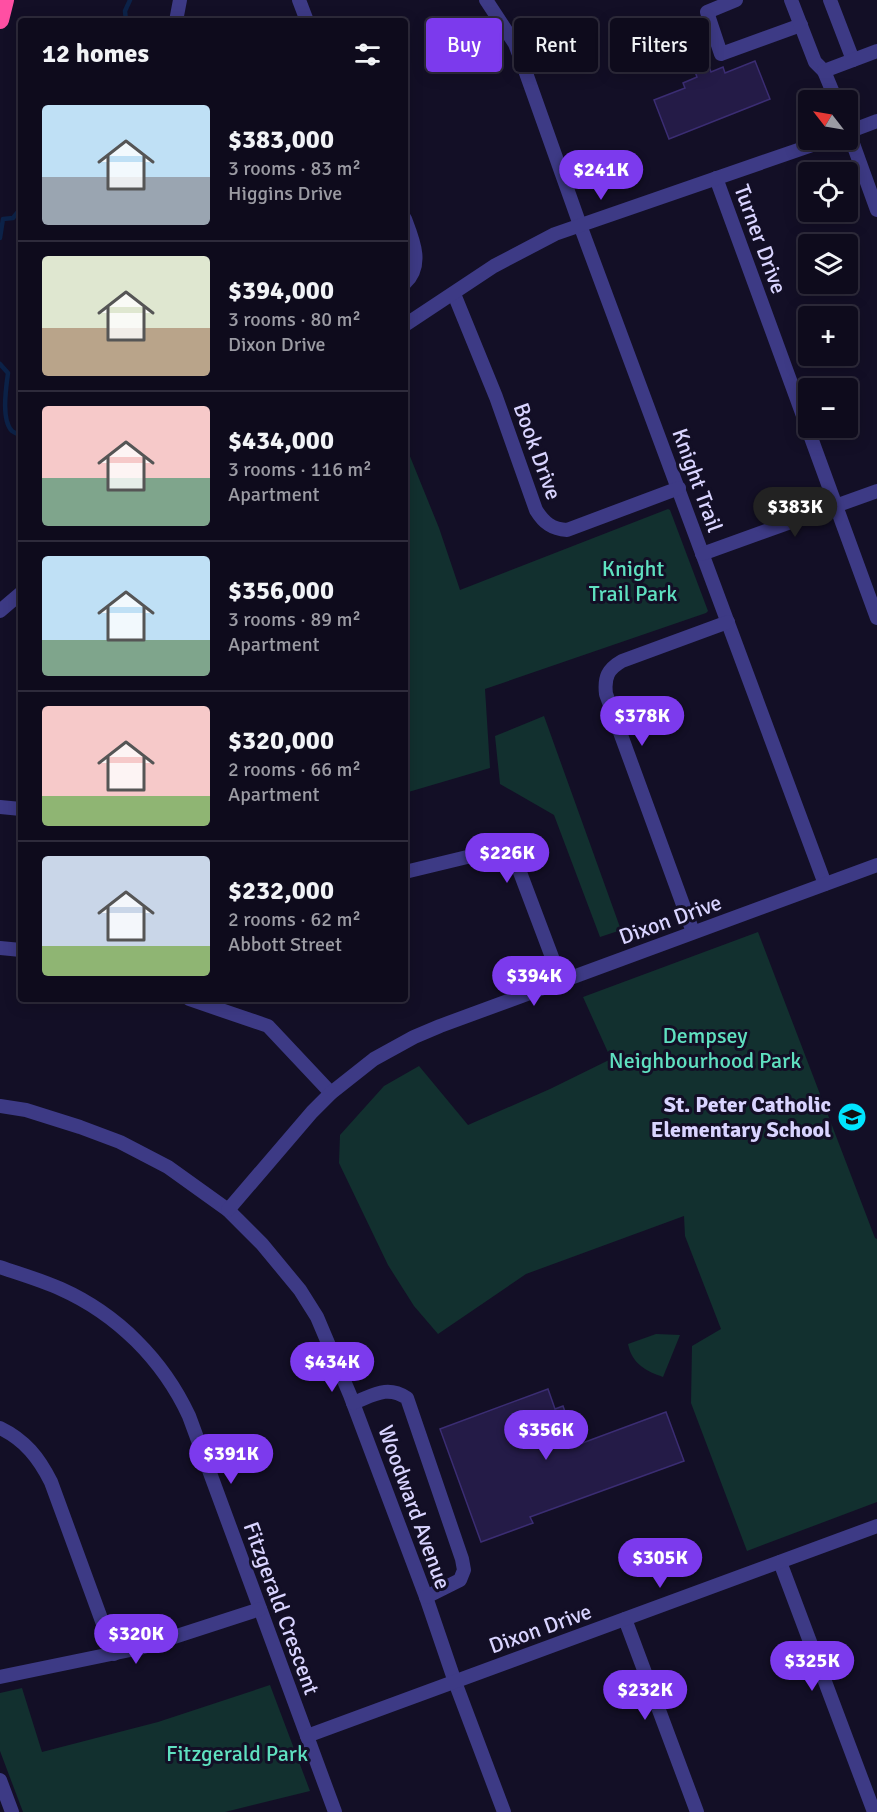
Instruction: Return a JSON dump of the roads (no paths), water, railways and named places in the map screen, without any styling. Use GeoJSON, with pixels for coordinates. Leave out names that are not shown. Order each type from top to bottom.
{"type":"FeatureCollection","features":[{"type":"Feature","properties":{"kind":"highway"},"geometry":{"type":"LineString","coordinates":[[0,21],[5,0]]}},
{"type":"Feature","properties":{"kind":"street"},"geometry":{"type":"LineString","coordinates":[[177,18],[180,0]]}},
{"type":"Feature","properties":{"kind":"street"},"geometry":{"type":"LineString","coordinates":[[299,0],[306,18]]}},
{"type":"Feature","properties":{"kind":"street","name":"Knight Trail"},"geometry":{"type":"LineString","coordinates":[[486,0],[515,44],[825,884]]}},
{"type":"Feature","properties":{"kind":"street"},"geometry":{"type":"LineString","coordinates":[[736,0],[707,12],[721,54],[801,25]]}},
{"type":"Feature","properties":{"kind":"street"},"geometry":{"type":"LineString","coordinates":[[791,0],[815,62],[824,71],[832,90]]}},
{"type":"Feature","properties":{"kind":"street"},"geometry":{"type":"LineString","coordinates":[[830,0],[853,60]]}},
{"type":"Feature","properties":{"kind":"street"},"geometry":{"type":"LineString","coordinates":[[824,71],[877,51]]}},
{"type":"Feature","properties":{"kind":"street"},"geometry":{"type":"LineString","coordinates":[[858,128],[877,121]]}},
{"type":"Feature","properties":{"kind":"street"},"geometry":{"type":"LineString","coordinates":[[408,323],[494,266],[555,234],[800,150]]}},
{"type":"Feature","properties":{"kind":"street"},"geometry":{"type":"LineString","coordinates":[[855,150],[877,210]]}},
{"type":"Feature","properties":{"kind":"street","name":"Turner Drive"},"geometry":{"type":"LineString","coordinates":[[716,178],[877,618]]}},
{"type":"Feature","properties":{"kind":"street"},"geometry":{"type":"LineString","coordinates":[[408,226],[415,244],[416,261],[413,273],[408,279]]}},
{"type":"Feature","properties":{"kind":"street","name":"Book Drive"},"geometry":{"type":"LineString","coordinates":[[454,294],[496,397],[536,510],[542,520],[551,527],[567,530],[679,488]]}},
{"type":"Feature","properties":{"kind":"street"},"geometry":{"type":"LineString","coordinates":[[702,554],[877,491]]}},
{"type":"Feature","properties":{"kind":"street"},"geometry":{"type":"LineString","coordinates":[[0,610],[18,595]]}},
{"type":"Feature","properties":{"kind":"street"},"geometry":{"type":"LineString","coordinates":[[693,933],[606,694],[605,683],[607,674],[622,662],[728,622]]}},
{"type":"Feature","properties":{"kind":"street"},"geometry":{"type":"LineString","coordinates":[[0,807],[18,809]]}},
{"type":"Feature","properties":{"kind":"street"},"geometry":{"type":"LineString","coordinates":[[408,871],[492,852],[507,855],[518,867],[561,981]]}},
{"type":"Feature","properties":{"kind":"street","name":"Dixon Drive"},"geometry":{"type":"LineString","coordinates":[[228,1210],[331,1093],[374,1059],[414,1037],[877,865]]}},
{"type":"Feature","properties":{"kind":"street"},"geometry":{"type":"LineString","coordinates":[[0,948],[18,950]]}},
{"type":"Feature","properties":{"kind":"street"},"geometry":{"type":"LineString","coordinates":[[198,1002],[268,1026],[331,1093]]}},
{"type":"Feature","properties":{"kind":"street","name":"Woodward Avenue"},"geometry":{"type":"LineString","coordinates":[[0,1106],[26,1110],[80,1127],[120,1142],[168,1167],[228,1210],[262,1244],[300,1290],[317,1317],[353,1403],[504,1812]]}},
{"type":"Feature","properties":{"kind":"street","name":"Fitzgerald Crescent"},"geometry":{"type":"LineString","coordinates":[[0,1267],[45,1282],[108,1316],[135,1339],[162,1370],[182,1402],[335,1812]]}},
{"type":"Feature","properties":{"kind":"street"},"geometry":{"type":"LineString","coordinates":[[353,1403],[385,1391],[397,1391],[407,1398],[464,1570],[460,1580],[426,1597]]}},
{"type":"Feature","properties":{"kind":"street"},"geometry":{"type":"LineString","coordinates":[[0,1428],[9,1432],[29,1448],[38,1458],[51,1482],[114,1654]]}},
{"type":"Feature","properties":{"kind":"street","name":"Dixon Drive"},"geometry":{"type":"LineString","coordinates":[[307,1736],[877,1527]]}},
{"type":"Feature","properties":{"kind":"street"},"geometry":{"type":"LineString","coordinates":[[780,1562],[874,1812]]}},
{"type":"Feature","properties":{"kind":"street"},"geometry":{"type":"LineString","coordinates":[[0,1677],[140,1648],[260,1609]]}},
{"type":"Feature","properties":{"kind":"street"},"geometry":{"type":"LineString","coordinates":[[625,1619],[697,1812]]}},
{"type":"Feature","properties":{"kind":"street"},"geometry":{"type":"LineString","coordinates":[[1,1787],[12,1812]]}},
{"type":"Feature","properties":{"kind":"waterway"},"geometry":{"type":"LineString","coordinates":[[126,18],[125,11],[130,0]]}},
{"type":"Feature","properties":{"kind":"waterway"},"geometry":{"type":"LineString","coordinates":[[0,238],[3,219],[13,218],[18,212]]}},
{"type":"Feature","properties":{"kind":"waterway"},"geometry":{"type":"LineString","coordinates":[[0,364],[8,373],[6,419],[12,431],[18,434]]}},
{"type":"Feature","properties":{"kind":"place","name":"St. Peter Catholic Elementary School"},"geometry":{"type":"Point","coordinates":[852,1117]}},
{"type":"Feature","properties":{"kind":"park label","name":"Knight Trail Park"},"geometry":{"type":"Point","coordinates":[633,580]}},
{"type":"Feature","properties":{"kind":"park label","name":"Dempsey Neighbourhood Park"},"geometry":{"type":"Point","coordinates":[705,1048]}},
{"type":"Feature","properties":{"kind":"park label","name":"Fitzgerald Park"},"geometry":{"type":"Point","coordinates":[237,1753]}}]}
